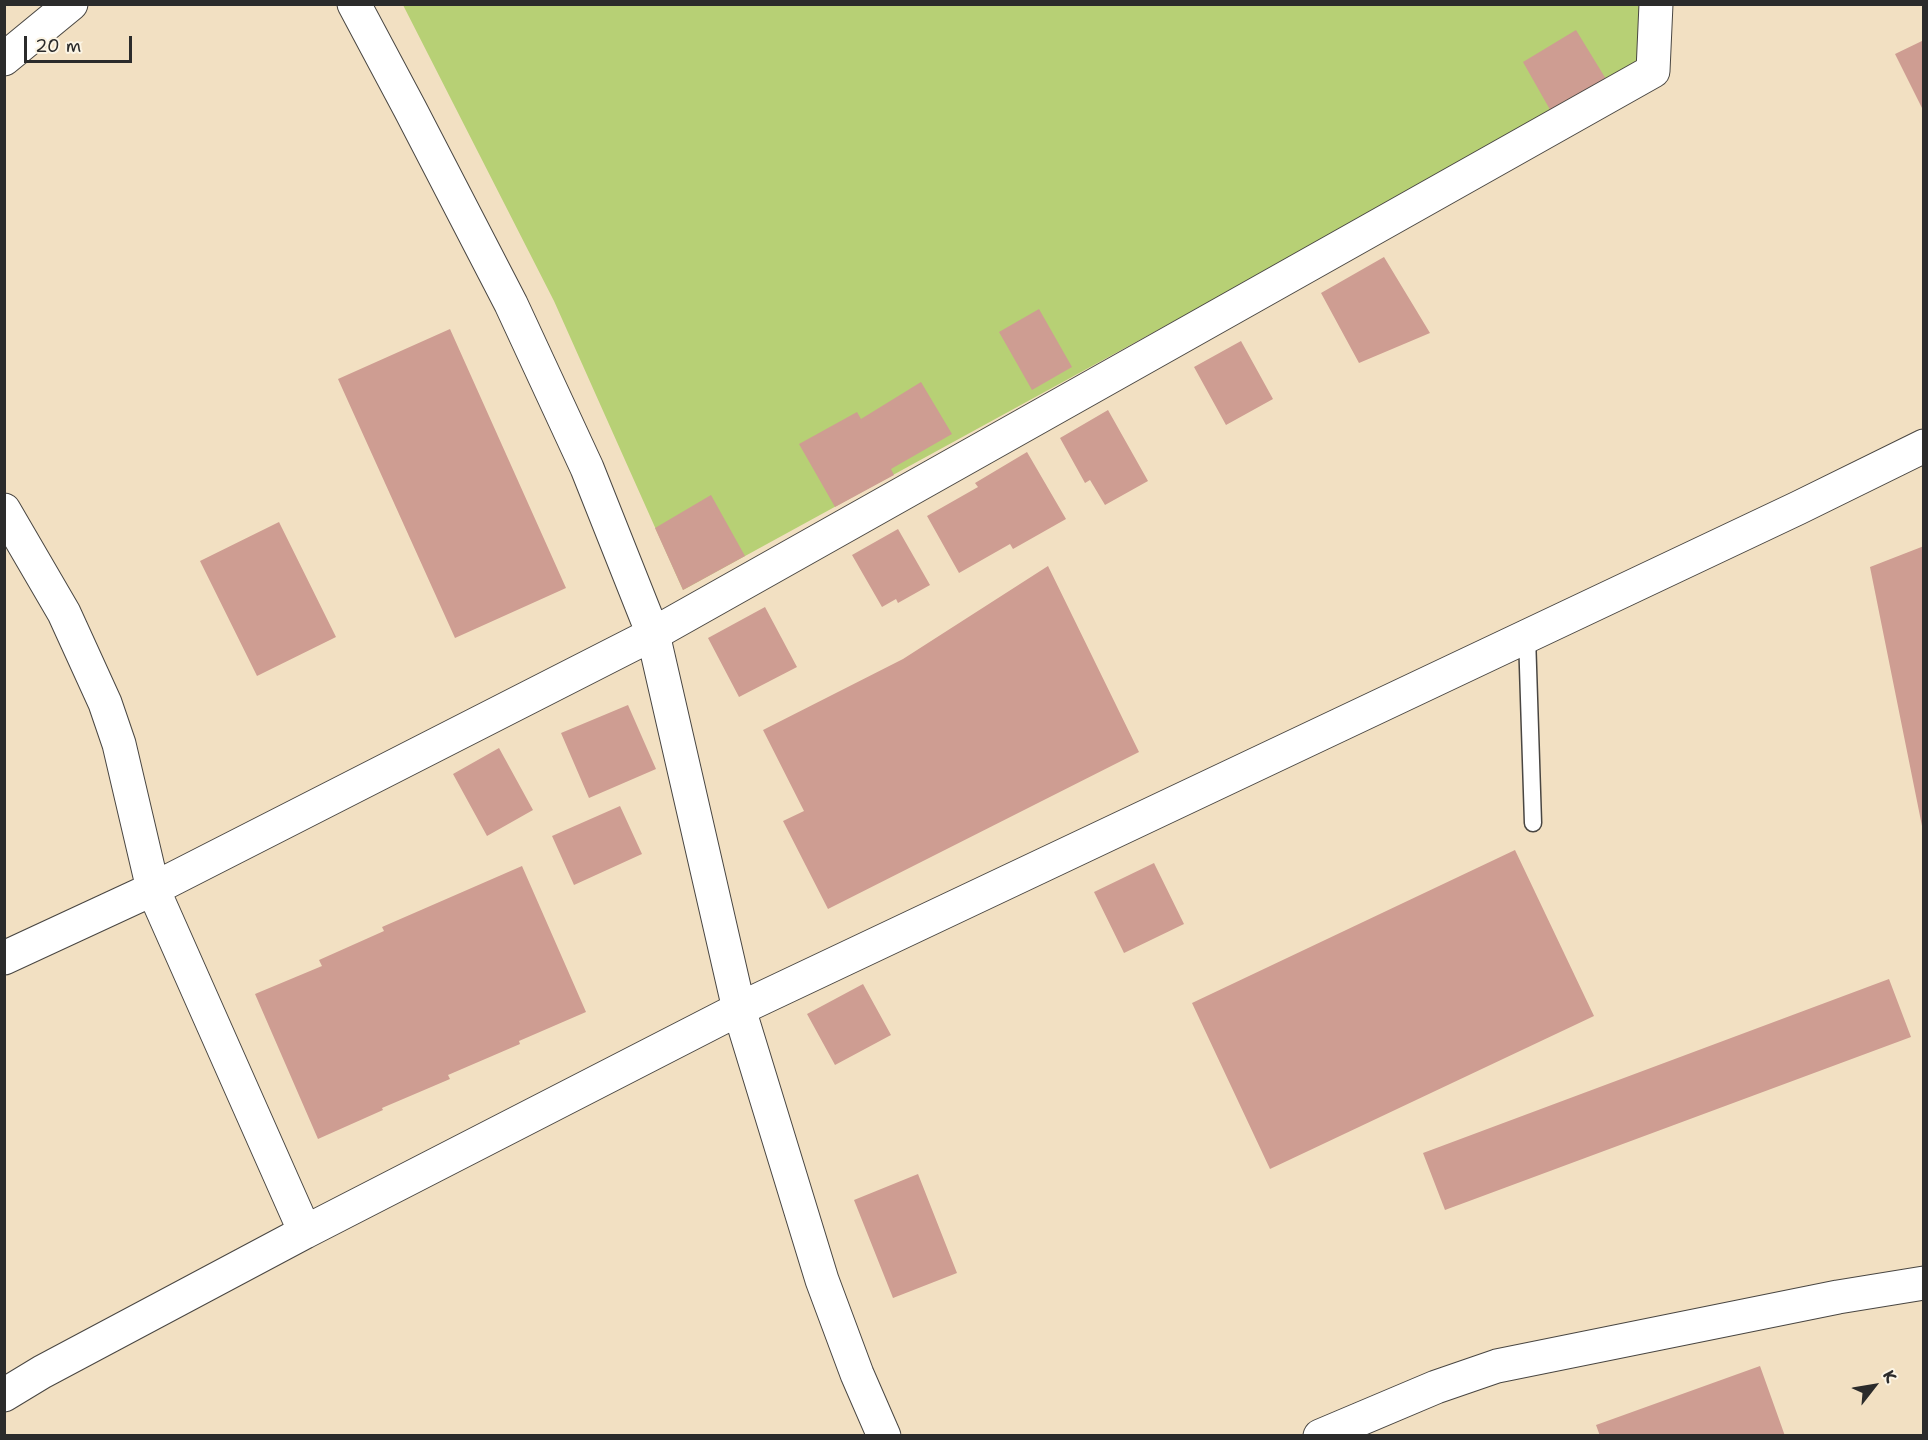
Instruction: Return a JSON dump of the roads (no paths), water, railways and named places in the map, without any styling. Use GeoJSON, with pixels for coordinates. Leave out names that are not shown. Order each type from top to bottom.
{"type":"FeatureCollection","features":[{"type":"Feature","properties":{"kind":"street"},"geometry":{"type":"LineString","coordinates":[[4,59],[71,4]]}},
{"type":"Feature","properties":{"kind":"street"},"geometry":{"type":"LineString","coordinates":[[354,4],[511,304],[587,468],[653,634],[739,1009],[822,1280],[857,1374],[884,1436]]}},
{"type":"Feature","properties":{"kind":"street"},"geometry":{"type":"LineString","coordinates":[[4,958],[153,889],[653,634],[1653,71],[1656,4]]}},
{"type":"Feature","properties":{"kind":"street"},"geometry":{"type":"LineString","coordinates":[[4,1395],[42,1371],[304,1232],[739,1009],[1798,508],[1923,446]]}},
{"type":"Feature","properties":{"kind":"street"},"geometry":{"type":"LineString","coordinates":[[4,510],[64,614],[105,703],[119,744],[153,889],[304,1232]]}},
{"type":"Feature","properties":{"kind":"street"},"geometry":{"type":"LineString","coordinates":[[1320,1436],[1436,1387],[1497,1366],[1923,1283]]}},
{"type":"Feature","properties":{"kind":"lane"},"geometry":{"type":"LineString","coordinates":[[1527,636],[1533,822]]}}]}
